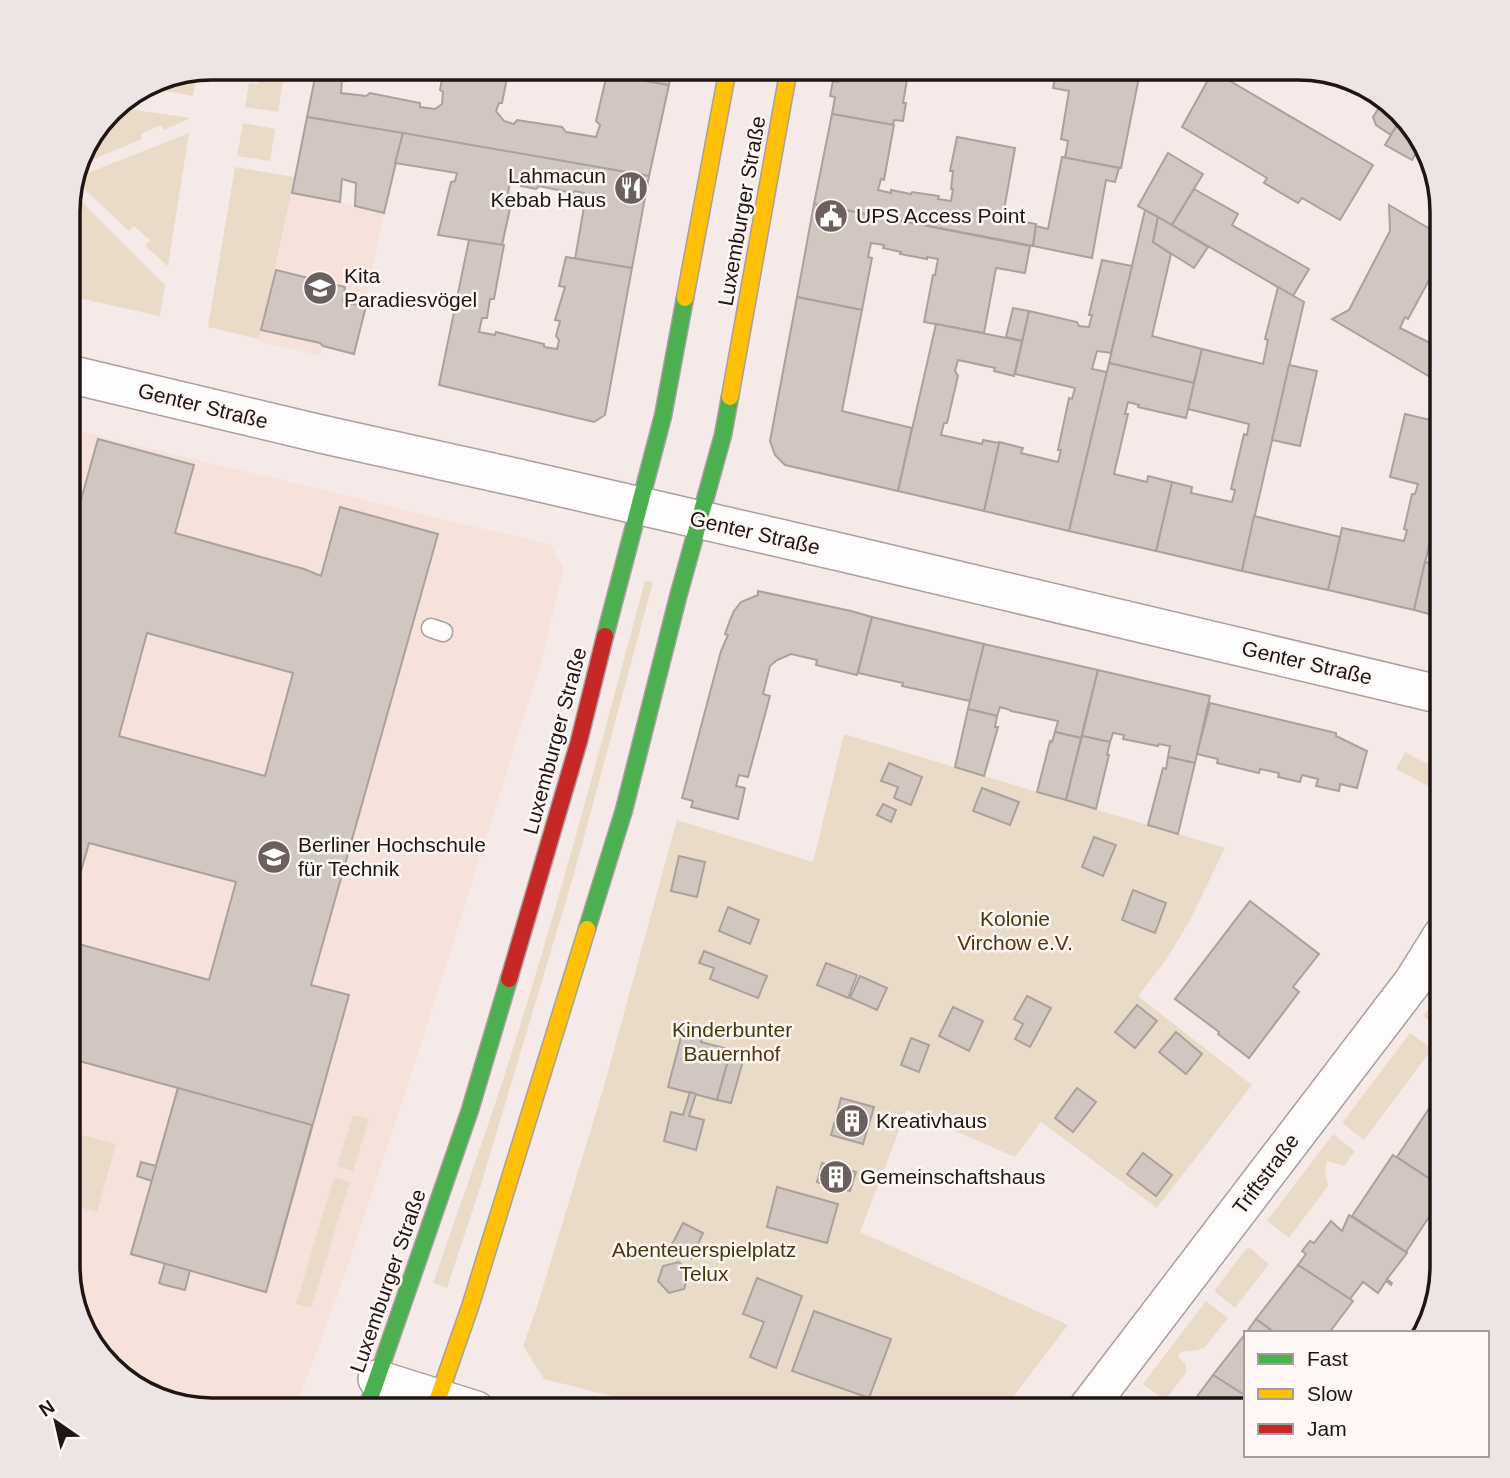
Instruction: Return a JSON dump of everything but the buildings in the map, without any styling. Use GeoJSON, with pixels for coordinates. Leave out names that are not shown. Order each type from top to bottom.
{"type":"FeatureCollection","features":[{"type":"Feature","properties":{"kind":"main road","name":"Luxemburger Straße"},"geometry":{"type":"LineString","coordinates":[[371,1394],[478,1083],[579,741],[663,416],[726,80]]}},
{"type":"Feature","properties":{"kind":"main road","name":"Luxemburger Straße"},"geometry":{"type":"LineString","coordinates":[[438,1398],[470,1307],[624,810],[723,435],[787,81]]}},
{"type":"Feature","properties":{"kind":"street","name":"Genter Straße"},"geometry":{"type":"LineString","coordinates":[[81,377],[1430,692]]}},
{"type":"Feature","properties":{"kind":"street","name":"Triftstraße"},"geometry":{"type":"LineString","coordinates":[[1095,1398],[1398,1000],[1430,953]]}},
{"type":"Feature","properties":{"kind":"street"},"geometry":{"type":"LineString","coordinates":[[371,1394],[397,1398]]}},
{"type":"Feature","properties":{"kind":"shaded area","name":"Kita Paradiesvögel"},"geometry":{"type":"Polygon","coordinates":[[[292,193],[384,213],[354,354],[323,346],[321,356],[258,341],[292,193]]]}},
{"type":"Feature","properties":{"kind":"shaded area","name":"Berliner Hochschule für Technik"},"geometry":{"type":"Polygon","coordinates":[[[81,432],[551,545],[564,568],[540,666],[420,1048],[345,1274],[299,1398],[212,1398],[170,1391],[139,1375],[113,1353],[87,1308],[80,1266],[81,432]]]}},
{"type":"Feature","properties":{"kind":"green space"},"geometry":{"type":"Polygon","coordinates":[[[259,80],[283,80],[278,112],[245,107],[249,83],[258,84],[259,80]]]}},
{"type":"Feature","properties":{"kind":"green space"},"geometry":{"type":"Polygon","coordinates":[[[195,82],[193,96],[163,90],[195,82]]]}},
{"type":"Feature","properties":{"kind":"green space"},"geometry":{"type":"Polygon","coordinates":[[[130,109],[191,118],[164,130],[161,125],[141,134],[142,139],[92,160],[113,125],[130,109]]]}},
{"type":"Feature","properties":{"kind":"green space"},"geometry":{"type":"Polygon","coordinates":[[[243,123],[275,129],[270,161],[237,156],[243,123]]]}},
{"type":"Feature","properties":{"kind":"green space"},"geometry":{"type":"Polygon","coordinates":[[[189,133],[168,266],[145,246],[150,240],[134,226],[129,231],[83,188],[87,173],[189,133]]]}},
{"type":"Feature","properties":{"kind":"green space"},"geometry":{"type":"Polygon","coordinates":[[[235,167],[295,177],[259,339],[208,327],[235,167]]]}},
{"type":"Feature","properties":{"kind":"green space"},"geometry":{"type":"Polygon","coordinates":[[[81,201],[165,285],[160,316],[81,299],[81,201]]]}},
{"type":"Feature","properties":{"kind":"green space"},"geometry":{"type":"Polygon","coordinates":[[[645,581],[653,582],[574,874],[480,1188],[447,1288],[433,1283],[499,1092],[539,965],[645,581]]]}},
{"type":"Feature","properties":{"kind":"green space"},"geometry":{"type":"Polygon","coordinates":[[[844,734],[1225,848],[1189,922],[1166,960],[1138,996],[1252,1085],[1157,1208],[1041,1122],[1015,1157],[907,1110],[860,1232],[1068,1325],[1012,1398],[619,1398],[544,1379],[523,1346],[604,1086],[677,820],[813,862],[844,734]]]}},
{"type":"Feature","properties":{"kind":"green space"},"geometry":{"type":"Polygon","coordinates":[[[1405,752],[1430,765],[1430,782],[1428,786],[1396,769],[1405,752]]]}},
{"type":"Feature","properties":{"kind":"green space"},"geometry":{"type":"Polygon","coordinates":[[[1430,1007],[1430,1021],[1423,1016],[1430,1007]]]}},
{"type":"Feature","properties":{"kind":"green space"},"geometry":{"type":"Polygon","coordinates":[[[1410,1033],[1430,1048],[1430,1052],[1364,1140],[1342,1123],[1410,1033]]]}},
{"type":"Feature","properties":{"kind":"green space"},"geometry":{"type":"Polygon","coordinates":[[[353,1115],[369,1119],[353,1171],[337,1166],[353,1115]]]}},
{"type":"Feature","properties":{"kind":"green space"},"geometry":{"type":"Polygon","coordinates":[[[80,1134],[116,1144],[97,1212],[80,1207],[80,1134]]]}},
{"type":"Feature","properties":{"kind":"green space"},"geometry":{"type":"Polygon","coordinates":[[[1333,1134],[1355,1151],[1344,1166],[1327,1161],[1325,1170],[1328,1186],[1289,1238],[1267,1221],[1333,1134]]]}},
{"type":"Feature","properties":{"kind":"green space"},"geometry":{"type":"Polygon","coordinates":[[[334,1177],[350,1182],[311,1308],[296,1304],[334,1177]]]}},
{"type":"Feature","properties":{"kind":"green space"},"geometry":{"type":"Polygon","coordinates":[[[1250,1248],[1269,1264],[1235,1308],[1214,1291],[1246,1249],[1250,1248]]]}},
{"type":"Feature","properties":{"kind":"green space"},"geometry":{"type":"Polygon","coordinates":[[[1206,1301],[1228,1318],[1205,1347],[1181,1352],[1178,1356],[1186,1365],[1186,1373],[1167,1398],[1162,1398],[1143,1384],[1206,1301]]]}},
{"type":"Feature","properties":{"kind":"traffic: fast"},"geometry":{"type":"LineString","coordinates":[[605,636],[663,416],[685,298]]}},
{"type":"Feature","properties":{"kind":"traffic: fast"},"geometry":{"type":"LineString","coordinates":[[587,929],[624,810],[678,597],[723,435],[730,397]]}},
{"type":"Feature","properties":{"kind":"traffic: fast"},"geometry":{"type":"LineString","coordinates":[[370,1398],[470,1110],[509,979]]}},
{"type":"Feature","properties":{"kind":"traffic: slow"},"geometry":{"type":"LineString","coordinates":[[685,298],[726,80]]}},
{"type":"Feature","properties":{"kind":"traffic: slow"},"geometry":{"type":"LineString","coordinates":[[730,397],[787,81]]}},
{"type":"Feature","properties":{"kind":"traffic: slow"},"geometry":{"type":"LineString","coordinates":[[438,1398],[470,1307],[587,929]]}},
{"type":"Feature","properties":{"kind":"traffic: jam"},"geometry":{"type":"LineString","coordinates":[[509,979],[579,741],[605,636]]}},
{"type":"Feature","properties":{"kind":"place","name":"Lahmacun Kebab Haus"},"geometry":{"type":"Point","coordinates":[631,188]}},
{"type":"Feature","properties":{"kind":"place","name":"UPS Access Point"},"geometry":{"type":"Point","coordinates":[831,216]}},
{"type":"Feature","properties":{"kind":"place","name":"Kita Paradiesvögel"},"geometry":{"type":"Point","coordinates":[320,288]}},
{"type":"Feature","properties":{"kind":"place","name":"Berliner Hochschule für Technik"},"geometry":{"type":"Point","coordinates":[274,857]}},
{"type":"Feature","properties":{"kind":"place","name":"Kreativhaus"},"geometry":{"type":"Point","coordinates":[852,1121]}},
{"type":"Feature","properties":{"kind":"place","name":"Gemeinschaftshaus"},"geometry":{"type":"Point","coordinates":[836,1177]}},
{"type":"Feature","properties":{"kind":"park label","name":"Kolonie Virchow e.V."},"geometry":{"type":"Point","coordinates":[1015,931]}},
{"type":"Feature","properties":{"kind":"park label","name":"Kinderbunter Bauernhof"},"geometry":{"type":"Point","coordinates":[732,1042]}},
{"type":"Feature","properties":{"kind":"park label","name":"Abenteuerspielplatz Telux"},"geometry":{"type":"Point","coordinates":[704,1262]}}]}
